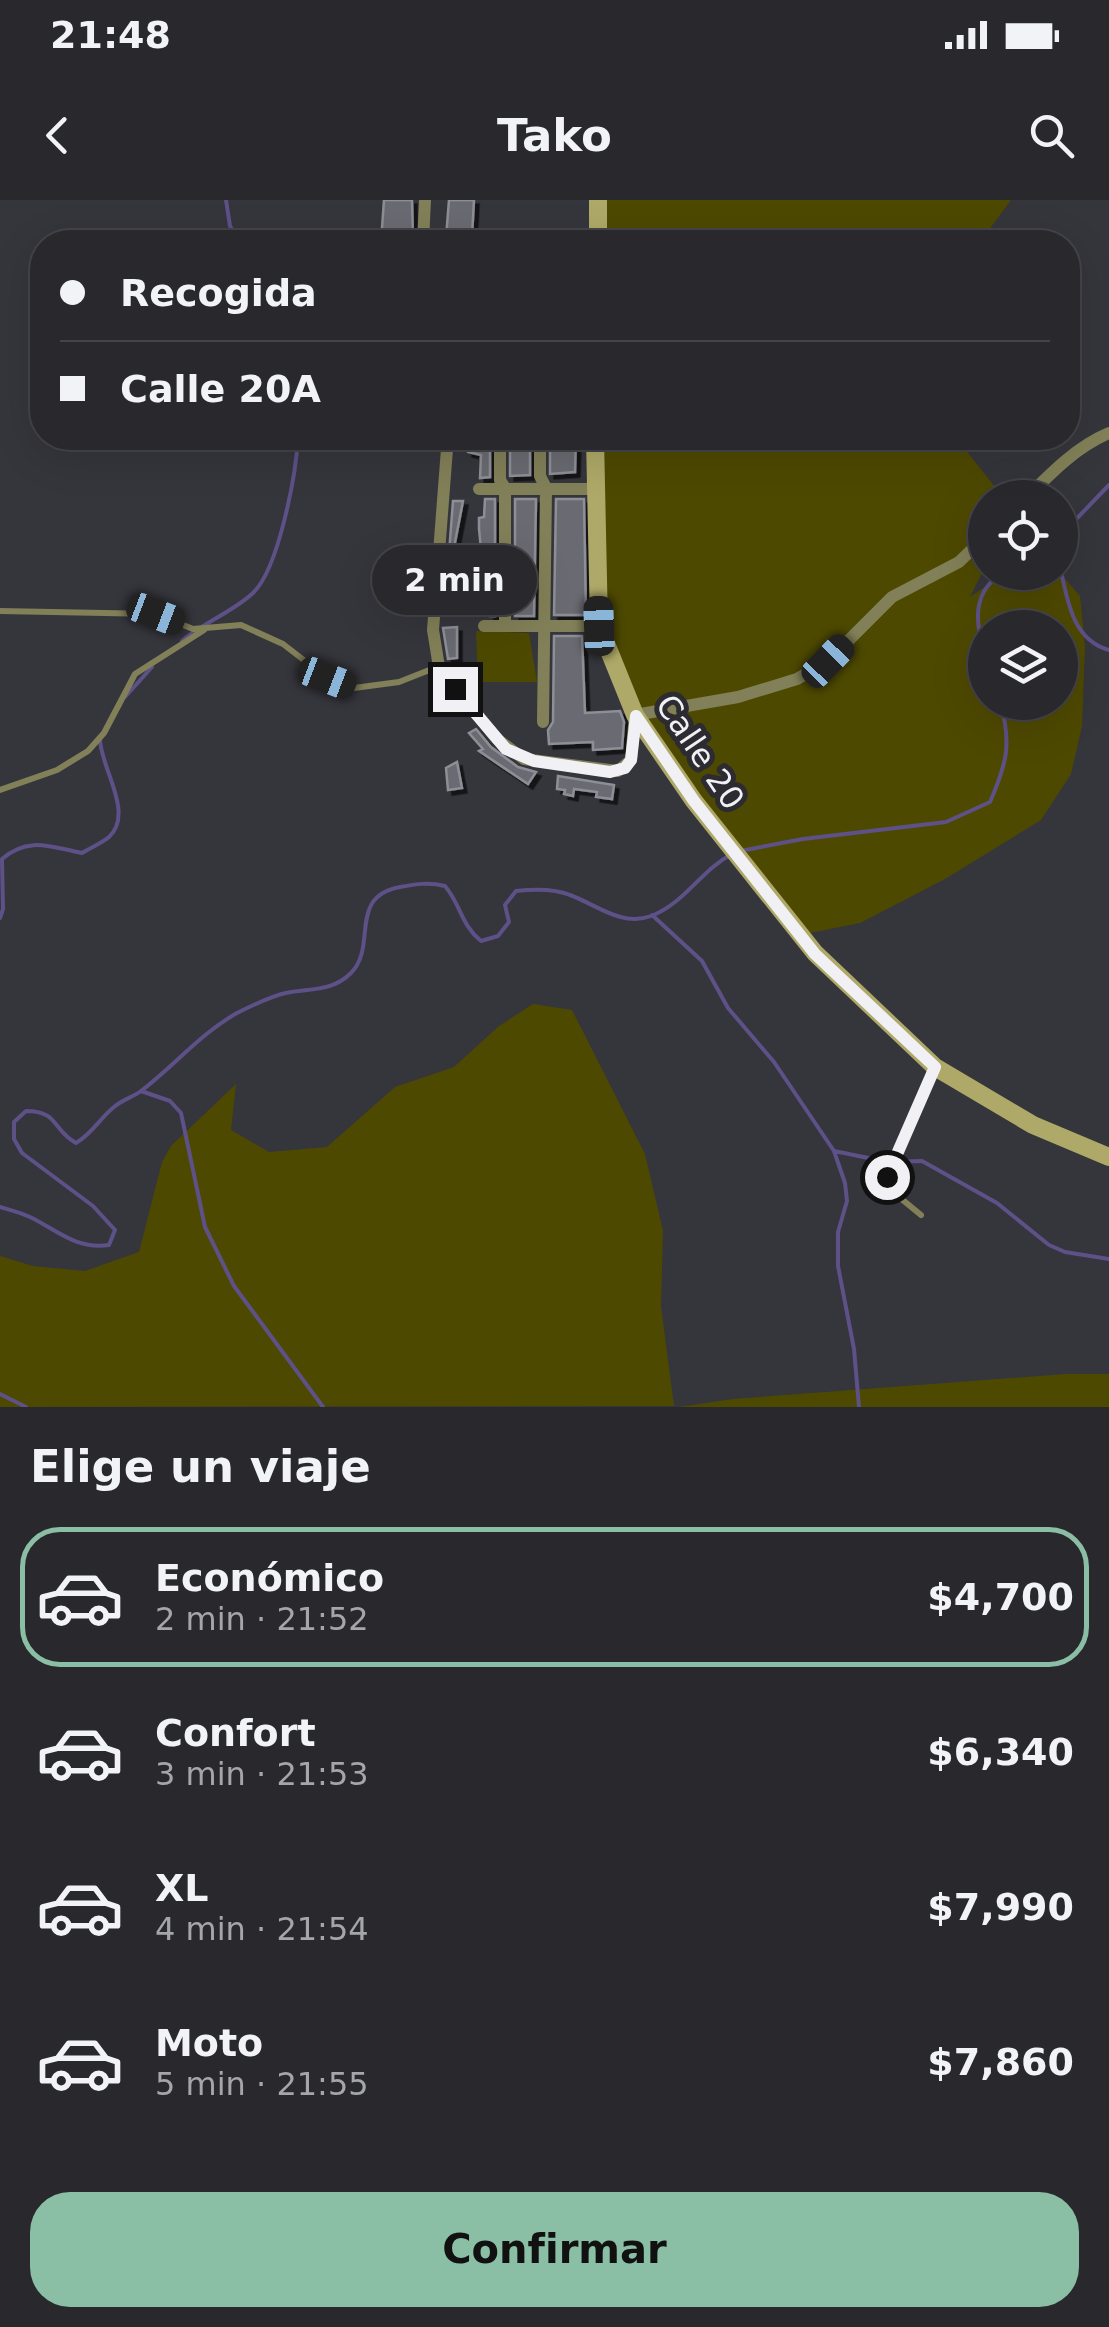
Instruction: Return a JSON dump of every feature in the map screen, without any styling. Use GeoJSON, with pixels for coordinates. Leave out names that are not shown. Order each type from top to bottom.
{"type":"FeatureCollection","features":[{"type":"Feature","properties":{"kind":"main road"},"geometry":{"type":"LineString","coordinates":[[598,200],[598,230]]}},
{"type":"Feature","properties":{"kind":"main road","name":"Calle 20"},"geometry":{"type":"LineString","coordinates":[[595,450],[599,626],[636,716],[694,801],[815,954],[935,1067],[1034,1125],[1109,1157]]}},
{"type":"Feature","properties":{"kind":"street"},"geometry":{"type":"LineString","coordinates":[[424,230],[425,200]]}},
{"type":"Feature","properties":{"kind":"street"},"geometry":{"type":"LineString","coordinates":[[1080,449],[1109,433]]}},
{"type":"Feature","properties":{"kind":"street"},"geometry":{"type":"LineString","coordinates":[[444,450],[433,630],[438,667],[497,740],[524,759],[618,771],[631,760],[636,716],[738,697],[797,680],[828,661],[892,597],[959,562],[968,553]]}},
{"type":"Feature","properties":{"kind":"street"},"geometry":{"type":"LineString","coordinates":[[500,450],[500,480],[505,488],[505,626]]}},
{"type":"Feature","properties":{"kind":"street"},"geometry":{"type":"LineString","coordinates":[[540,450],[540,476],[546,488],[542,722]]}},
{"type":"Feature","properties":{"kind":"street"},"geometry":{"type":"LineString","coordinates":[[1043,480],[1079,450]]}},
{"type":"Feature","properties":{"kind":"street"},"geometry":{"type":"LineString","coordinates":[[479,489],[594,489]]}},
{"type":"Feature","properties":{"kind":"street"},"geometry":{"type":"LineString","coordinates":[[484,626],[599,626]]}},
{"type":"Feature","properties":{"kind":"lane"},"geometry":{"type":"LineString","coordinates":[[0,611],[156,614],[192,629],[205,630],[241,624],[283,644],[327,678],[354,688],[399,682],[438,667]]}},
{"type":"Feature","properties":{"kind":"lane"},"geometry":{"type":"LineString","coordinates":[[0,790],[57,770],[88,751],[104,733],[135,674],[205,630]]}},
{"type":"Feature","properties":{"kind":"lane"},"geometry":{"type":"LineString","coordinates":[[920,1215],[894,1192],[887,1177],[935,1067]]}},
{"type":"Feature","properties":{"kind":"shaded area"},"geometry":{"type":"Polygon","coordinates":[[[597,200],[1011,200],[989,230],[596,230],[597,200]]]}},
{"type":"Feature","properties":{"kind":"shaded area"},"geometry":{"type":"Polygon","coordinates":[[[596,450],[966,450],[989,480],[968,480],[968,590],[974,590],[970,597],[980,590],[1075,590],[1080,596],[1085,647],[1082,726],[1071,774],[1041,820],[945,879],[860,923],[810,933],[704,809],[646,722],[597,605],[596,450]]]}},
{"type":"Feature","properties":{"kind":"shaded area"},"geometry":{"type":"Polygon","coordinates":[[[476,631],[529,633],[537,682],[478,682],[476,631]]]}},
{"type":"Feature","properties":{"kind":"shaded area"},"geometry":{"type":"Polygon","coordinates":[[[533,1004],[572,1010],[645,1154],[663,1231],[661,1306],[674,1406],[0,1407],[0,1256],[33,1266],[85,1271],[139,1252],[162,1162],[171,1146],[236,1084],[231,1130],[269,1152],[327,1147],[395,1087],[454,1067],[499,1026],[533,1004]]]}},
{"type":"Feature","properties":{"kind":"shaded area"},"geometry":{"type":"Polygon","coordinates":[[[1109,1374],[1109,1407],[679,1407],[733,1399],[1109,1374]]]}},
{"type":"Feature","properties":{"kind":"building"},"geometry":{"type":"Polygon","coordinates":[[[384,200],[412,200],[413,230],[382,228],[384,200]]]}},
{"type":"Feature","properties":{"kind":"building"},"geometry":{"type":"Polygon","coordinates":[[[449,200],[474,200],[472,230],[447,230],[449,200]]]}},
{"type":"Feature","properties":{"kind":"building"},"geometry":{"type":"Polygon","coordinates":[[[490,450],[490,477],[480,478],[481,455],[468,452],[490,450]]]}},
{"type":"Feature","properties":{"kind":"building"},"geometry":{"type":"Polygon","coordinates":[[[510,450],[530,450],[530,475],[510,476],[510,450]]]}},
{"type":"Feature","properties":{"kind":"building"},"geometry":{"type":"Polygon","coordinates":[[[550,450],[576,450],[575,472],[550,474],[550,450]]]}},
{"type":"Feature","properties":{"kind":"building"},"geometry":{"type":"Polygon","coordinates":[[[485,499],[495,499],[495,616],[490,616],[490,609],[471,609],[471,589],[467,590],[467,579],[485,579],[485,569],[490,569],[490,549],[481,549],[479,529],[485,499]]]}},
{"type":"Feature","properties":{"kind":"building"},"geometry":{"type":"Polygon","coordinates":[[[515,499],[536,499],[534,616],[515,616],[515,499]]]}},
{"type":"Feature","properties":{"kind":"building"},"geometry":{"type":"Polygon","coordinates":[[[556,499],[584,499],[586,615],[554,615],[556,499]]]}},
{"type":"Feature","properties":{"kind":"building"},"geometry":{"type":"Polygon","coordinates":[[[453,501],[463,501],[453,553],[449,553],[453,501]]]}},
{"type":"Feature","properties":{"kind":"building"},"geometry":{"type":"Polygon","coordinates":[[[457,627],[457,658],[448,659],[443,628],[457,627]]]}},
{"type":"Feature","properties":{"kind":"building"},"geometry":{"type":"Polygon","coordinates":[[[554,636],[582,636],[585,713],[620,711],[624,722],[622,748],[593,750],[593,742],[549,744],[554,636]]]}},
{"type":"Feature","properties":{"kind":"building"},"geometry":{"type":"Polygon","coordinates":[[[476,729],[491,747],[518,767],[536,772],[528,784],[479,751],[483,749],[469,733],[476,729]]]}},
{"type":"Feature","properties":{"kind":"building"},"geometry":{"type":"Polygon","coordinates":[[[457,762],[462,788],[448,790],[446,768],[457,762]]]}},
{"type":"Feature","properties":{"kind":"building"},"geometry":{"type":"Polygon","coordinates":[[[558,776],[614,785],[612,799],[574,789],[573,796],[564,794],[565,790],[557,789],[558,776]]]}},
{"type":"Feature","properties":{"kind":"waterway"},"geometry":{"type":"LineString","coordinates":[[226,200],[232,230]]}},
{"type":"Feature","properties":{"kind":"waterway"},"geometry":{"type":"LineString","coordinates":[[182,641],[245,599],[262,581],[284,520],[297,450]]}},
{"type":"Feature","properties":{"kind":"waterway"},"geometry":{"type":"LineString","coordinates":[[1078,517],[1109,485]]}},
{"type":"Feature","properties":{"kind":"waterway"},"geometry":{"type":"LineString","coordinates":[[978,610],[985,590]]}},
{"type":"Feature","properties":{"kind":"waterway"},"geometry":{"type":"LineString","coordinates":[[1066,590],[1079,628],[1097,645],[1109,650]]}},
{"type":"Feature","properties":{"kind":"waterway"},"geometry":{"type":"LineString","coordinates":[[125,697],[152,667]]}},
{"type":"Feature","properties":{"kind":"waterway"},"geometry":{"type":"LineString","coordinates":[[740,851],[803,839],[946,822],[990,802],[1006,753],[1004,720]]}},
{"type":"Feature","properties":{"kind":"waterway"},"geometry":{"type":"LineString","coordinates":[[0,918],[2,859],[31,845],[82,853],[109,837],[116,827],[118,803],[100,739]]}},
{"type":"Feature","properties":{"kind":"waterway"},"geometry":{"type":"LineString","coordinates":[[0,1207],[28,1216],[77,1242],[109,1245],[115,1230],[93,1206],[22,1153],[14,1139],[14,1122],[26,1111],[44,1114],[76,1143],[114,1107],[141,1091],[237,1013],[280,994],[328,986],[344,979],[359,962],[368,911],[384,892],[417,884],[445,886],[481,941],[498,936],[509,922],[505,905],[516,891],[557,891],[620,917],[640,919],[674,903],[732,854]]}},
{"type":"Feature","properties":{"kind":"waterway"},"geometry":{"type":"LineString","coordinates":[[652,915],[702,961],[728,1008],[774,1062],[834,1151],[847,1201],[838,1232],[838,1266],[854,1349],[859,1407]]}},
{"type":"Feature","properties":{"kind":"waterway"},"geometry":{"type":"LineString","coordinates":[[141,1091],[170,1101],[181,1113],[205,1227],[234,1286],[323,1407]]}},
{"type":"Feature","properties":{"kind":"waterway"},"geometry":{"type":"LineString","coordinates":[[834,1151],[888,1162],[922,1161],[997,1203],[1049,1245],[1065,1252],[1109,1259]]}},
{"type":"Feature","properties":{"kind":"waterway"},"geometry":{"type":"LineString","coordinates":[[0,1394],[26,1407]]}},
{"type":"Feature","properties":{"kind":"route"},"geometry":{"type":"LineString","coordinates":[[455,689],[506,749],[534,761],[610,772],[625,768],[631,760],[636,716],[694,801],[815,954],[935,1067],[887,1177]]}}]}
